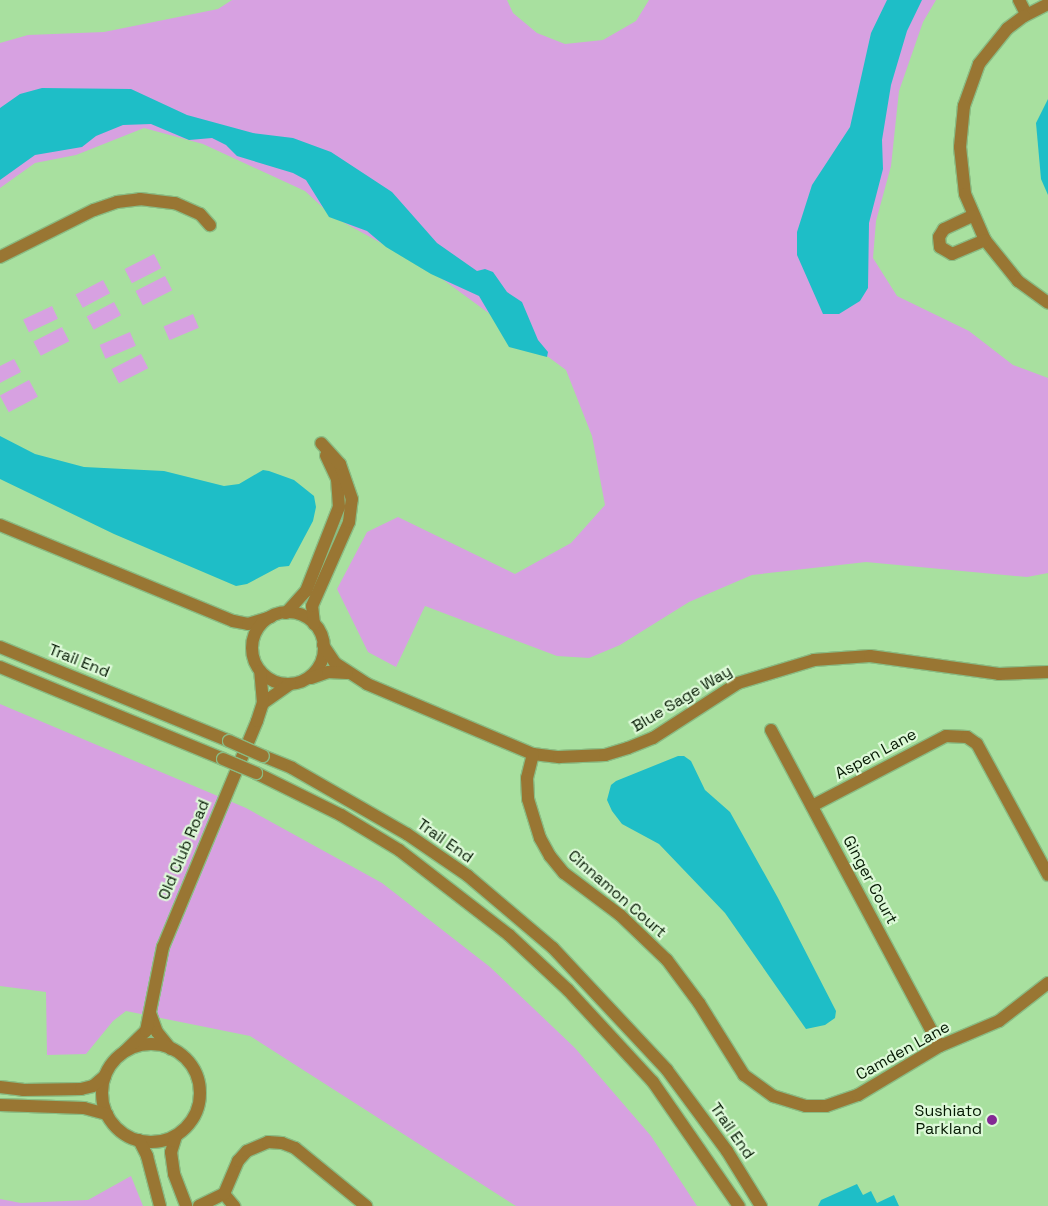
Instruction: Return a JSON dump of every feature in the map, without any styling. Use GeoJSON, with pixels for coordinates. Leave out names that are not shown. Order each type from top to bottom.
{"type":"FeatureCollection","features":[{"type":"Feature","properties":{"kind":"street"},"geometry":{"type":"LineString","coordinates":[[1019,0],[1026,14]]}},
{"type":"Feature","properties":{"kind":"street"},"geometry":{"type":"LineString","coordinates":[[1045,0],[1048,4],[1026,14],[991,45],[979,64],[964,106],[960,127],[961,170],[972,216],[984,240],[1018,282],[1048,303]]}},
{"type":"Feature","properties":{"kind":"street"},"geometry":{"type":"LineString","coordinates":[[0,257],[94,210],[117,202],[140,199],[175,203],[200,214],[210,225]]}},
{"type":"Feature","properties":{"kind":"street"},"geometry":{"type":"LineString","coordinates":[[972,216],[944,229],[939,237],[940,247],[952,254],[984,240]]}},
{"type":"Feature","properties":{"kind":"street"},"geometry":{"type":"LineString","coordinates":[[263,703],[290,684],[306,679],[318,668],[323,644],[314,624],[312,606],[349,522],[352,499],[343,470],[321,443],[337,479],[339,507],[306,591],[286,613]]}},
{"type":"Feature","properties":{"kind":"street"},"geometry":{"type":"LineString","coordinates":[[0,525],[233,621],[248,624],[286,613],[301,615],[314,624]]}},
{"type":"Feature","properties":{"kind":"street"},"geometry":{"type":"LineString","coordinates":[[252,649],[256,633],[271,617]]}},
{"type":"Feature","properties":{"kind":"street"},"geometry":{"type":"LineString","coordinates":[[233,621],[252,649],[260,671],[273,681],[290,684]]}},
{"type":"Feature","properties":{"kind":"street","name":"Blue Sage Way"},"geometry":{"type":"LineString","coordinates":[[323,644],[335,663],[347,673],[533,754],[582,758],[628,748],[653,738],[738,683],[814,660],[870,656],[999,674],[1048,672]]}},
{"type":"Feature","properties":{"kind":"street","name":"Trail End"},"geometry":{"type":"LineString","coordinates":[[0,647],[229,741],[309,778],[407,834],[468,876],[553,948],[667,1070],[727,1151],[761,1206]]}},
{"type":"Feature","properties":{"kind":"street"},"geometry":{"type":"LineString","coordinates":[[0,666],[256,773],[341,815],[398,850],[510,935],[568,990],[653,1082],[739,1206]]}},
{"type":"Feature","properties":{"kind":"street","name":"Old Club Road"},"geometry":{"type":"LineString","coordinates":[[125,1051],[146,1031],[163,947],[263,703],[260,671]]}},
{"type":"Feature","properties":{"kind":"street","name":"Blue Sage Way"},"geometry":{"type":"LineString","coordinates":[[306,679],[328,672],[347,673]]}},
{"type":"Feature","properties":{"kind":"street","name":"Ginger Court"},"geometry":{"type":"LineString","coordinates":[[771,730],[940,1046]]}},
{"type":"Feature","properties":{"kind":"street","name":"Aspen Lane"},"geometry":{"type":"LineString","coordinates":[[812,806],[946,736],[956,734],[977,744],[1047,868]]}},
{"type":"Feature","properties":{"kind":"street","name":"Cinnamon Court"},"geometry":{"type":"LineString","coordinates":[[533,754],[527,778],[528,799],[540,838],[550,856],[564,873],[620,916],[667,960],[699,1003],[744,1076],[757,1087],[789,1103]]}},
{"type":"Feature","properties":{"kind":"street","name":"Camden Lane"},"geometry":{"type":"LineString","coordinates":[[789,1103],[826,1106],[843,1101],[895,1074],[940,1046],[999,1021],[1048,983]]}},
{"type":"Feature","properties":{"kind":"street"},"geometry":{"type":"LineString","coordinates":[[150,1013],[157,1032],[189,1062],[200,1091],[195,1115],[176,1136],[171,1152],[173,1167],[186,1206]]}},
{"type":"Feature","properties":{"kind":"street"},"geometry":{"type":"LineString","coordinates":[[0,1087],[23,1090],[81,1089],[94,1086],[105,1076],[125,1051],[143,1045],[172,1048]]}},
{"type":"Feature","properties":{"kind":"street"},"geometry":{"type":"LineString","coordinates":[[105,1076],[102,1094],[107,1114],[120,1131],[139,1140],[156,1142],[176,1136]]}},
{"type":"Feature","properties":{"kind":"street"},"geometry":{"type":"LineString","coordinates":[[22,1107],[23,1090]]}},
{"type":"Feature","properties":{"kind":"street"},"geometry":{"type":"LineString","coordinates":[[0,1105],[84,1108],[107,1114]]}},
{"type":"Feature","properties":{"kind":"street"},"geometry":{"type":"LineString","coordinates":[[139,1140],[147,1156],[160,1206]]}},
{"type":"Feature","properties":{"kind":"street"},"geometry":{"type":"LineString","coordinates":[[199,1206],[224,1194],[238,1161],[247,1151],[268,1142],[282,1142],[294,1148],[366,1206]]}},
{"type":"Feature","properties":{"kind":"street"},"geometry":{"type":"LineString","coordinates":[[224,1194],[234,1206]]}},
{"type":"Feature","properties":{"kind":"shaded area"},"geometry":{"type":"Polygon","coordinates":[[[232,0],[507,0],[513,13],[537,33],[565,44],[603,40],[636,21],[649,0],[936,0],[923,22],[899,91],[891,166],[876,221],[873,258],[897,296],[969,331],[1013,365],[1048,378],[1048,573],[1027,577],[866,562],[752,575],[689,602],[620,645],[589,658],[557,656],[425,606],[396,667],[368,652],[337,589],[367,532],[398,517],[515,574],[571,543],[605,505],[592,436],[566,370],[430,270],[332,216],[305,191],[203,144],[144,128],[76,155],[35,163],[0,188],[0,43],[28,35],[104,32],[218,9],[232,0]]]}},
{"type":"Feature","properties":{"kind":"shaded area"},"geometry":{"type":"Polygon","coordinates":[[[154,254],[161,268],[132,283],[125,269],[154,254]]]}},
{"type":"Feature","properties":{"kind":"shaded area"},"geometry":{"type":"Polygon","coordinates":[[[165,276],[172,290],[143,305],[136,291],[165,276]]]}},
{"type":"Feature","properties":{"kind":"shaded area"},"geometry":{"type":"Polygon","coordinates":[[[103,280],[110,293],[83,308],[76,295],[103,280]]]}},
{"type":"Feature","properties":{"kind":"shaded area"},"geometry":{"type":"Polygon","coordinates":[[[114,302],[121,315],[94,330],[87,317],[114,302]]]}},
{"type":"Feature","properties":{"kind":"shaded area"},"geometry":{"type":"Polygon","coordinates":[[[52,306],[58,319],[29,332],[23,320],[52,306]]]}},
{"type":"Feature","properties":{"kind":"shaded area"},"geometry":{"type":"Polygon","coordinates":[[[193,314],[199,328],[169,340],[164,327],[193,314]]]}},
{"type":"Feature","properties":{"kind":"shaded area"},"geometry":{"type":"Polygon","coordinates":[[[62,327],[69,341],[41,356],[33,342],[62,327]]]}},
{"type":"Feature","properties":{"kind":"shaded area"},"geometry":{"type":"Polygon","coordinates":[[[130,332],[136,346],[105,359],[100,345],[130,332]]]}},
{"type":"Feature","properties":{"kind":"shaded area"},"geometry":{"type":"Polygon","coordinates":[[[141,354],[148,368],[119,383],[112,369],[141,354]]]}},
{"type":"Feature","properties":{"kind":"shaded area"},"geometry":{"type":"Polygon","coordinates":[[[14,359],[21,372],[0,383],[0,366],[14,359]]]}},
{"type":"Feature","properties":{"kind":"shaded area"},"geometry":{"type":"Polygon","coordinates":[[[29,380],[38,397],[9,412],[0,395],[29,380]]]}},
{"type":"Feature","properties":{"kind":"shaded area"},"geometry":{"type":"Polygon","coordinates":[[[0,704],[246,808],[382,883],[490,967],[575,1048],[651,1136],[697,1206],[516,1206],[250,1036],[126,1011],[113,1021],[86,1054],[47,1055],[46,992],[0,986],[0,704]]]}},
{"type":"Feature","properties":{"kind":"shaded area"},"geometry":{"type":"Polygon","coordinates":[[[131,1176],[143,1206],[0,1206],[0,1199],[21,1203],[88,1200],[131,1176]]]}},
{"type":"Feature","properties":{"kind":"water"},"geometry":{"type":"Polygon","coordinates":[[[887,0],[922,0],[907,31],[891,85],[882,140],[883,169],[869,223],[868,288],[860,301],[839,314],[823,314],[797,255],[797,232],[812,185],[850,127],[871,33],[887,0]]]}},
{"type":"Feature","properties":{"kind":"water"},"geometry":{"type":"Polygon","coordinates":[[[42,88],[131,89],[187,115],[253,133],[293,138],[331,152],[392,192],[437,243],[477,271],[485,269],[493,272],[507,292],[522,302],[538,340],[548,352],[547,357],[509,347],[479,296],[431,274],[386,247],[367,231],[329,217],[306,180],[293,173],[237,156],[226,145],[212,138],[189,140],[151,124],[123,125],[96,136],[82,147],[35,155],[0,180],[0,108],[20,94],[42,88]]]}},
{"type":"Feature","properties":{"kind":"water"},"geometry":{"type":"Polygon","coordinates":[[[1048,99],[1048,195],[1041,179],[1036,123],[1048,99]]]}},
{"type":"Feature","properties":{"kind":"water"},"geometry":{"type":"Polygon","coordinates":[[[0,436],[35,454],[84,467],[164,471],[224,486],[239,484],[263,470],[269,471],[294,480],[314,496],[316,507],[313,521],[289,566],[279,567],[247,584],[236,586],[114,534],[0,479],[0,436]]]}},
{"type":"Feature","properties":{"kind":"water"},"geometry":{"type":"Polygon","coordinates":[[[678,756],[684,756],[691,761],[705,790],[730,812],[778,898],[836,1011],[835,1018],[825,1025],[806,1029],[725,913],[659,844],[622,824],[612,811],[607,800],[611,785],[616,781],[678,756]]]}},
{"type":"Feature","properties":{"kind":"water"},"geometry":{"type":"Polygon","coordinates":[[[857,1184],[863,1195],[871,1191],[877,1203],[894,1195],[899,1206],[818,1206],[821,1200],[857,1184]]]}},
{"type":"Feature","properties":{"kind":"place","name":"Sushiato Parkland"},"geometry":{"type":"Point","coordinates":[992,1120]}}]}
